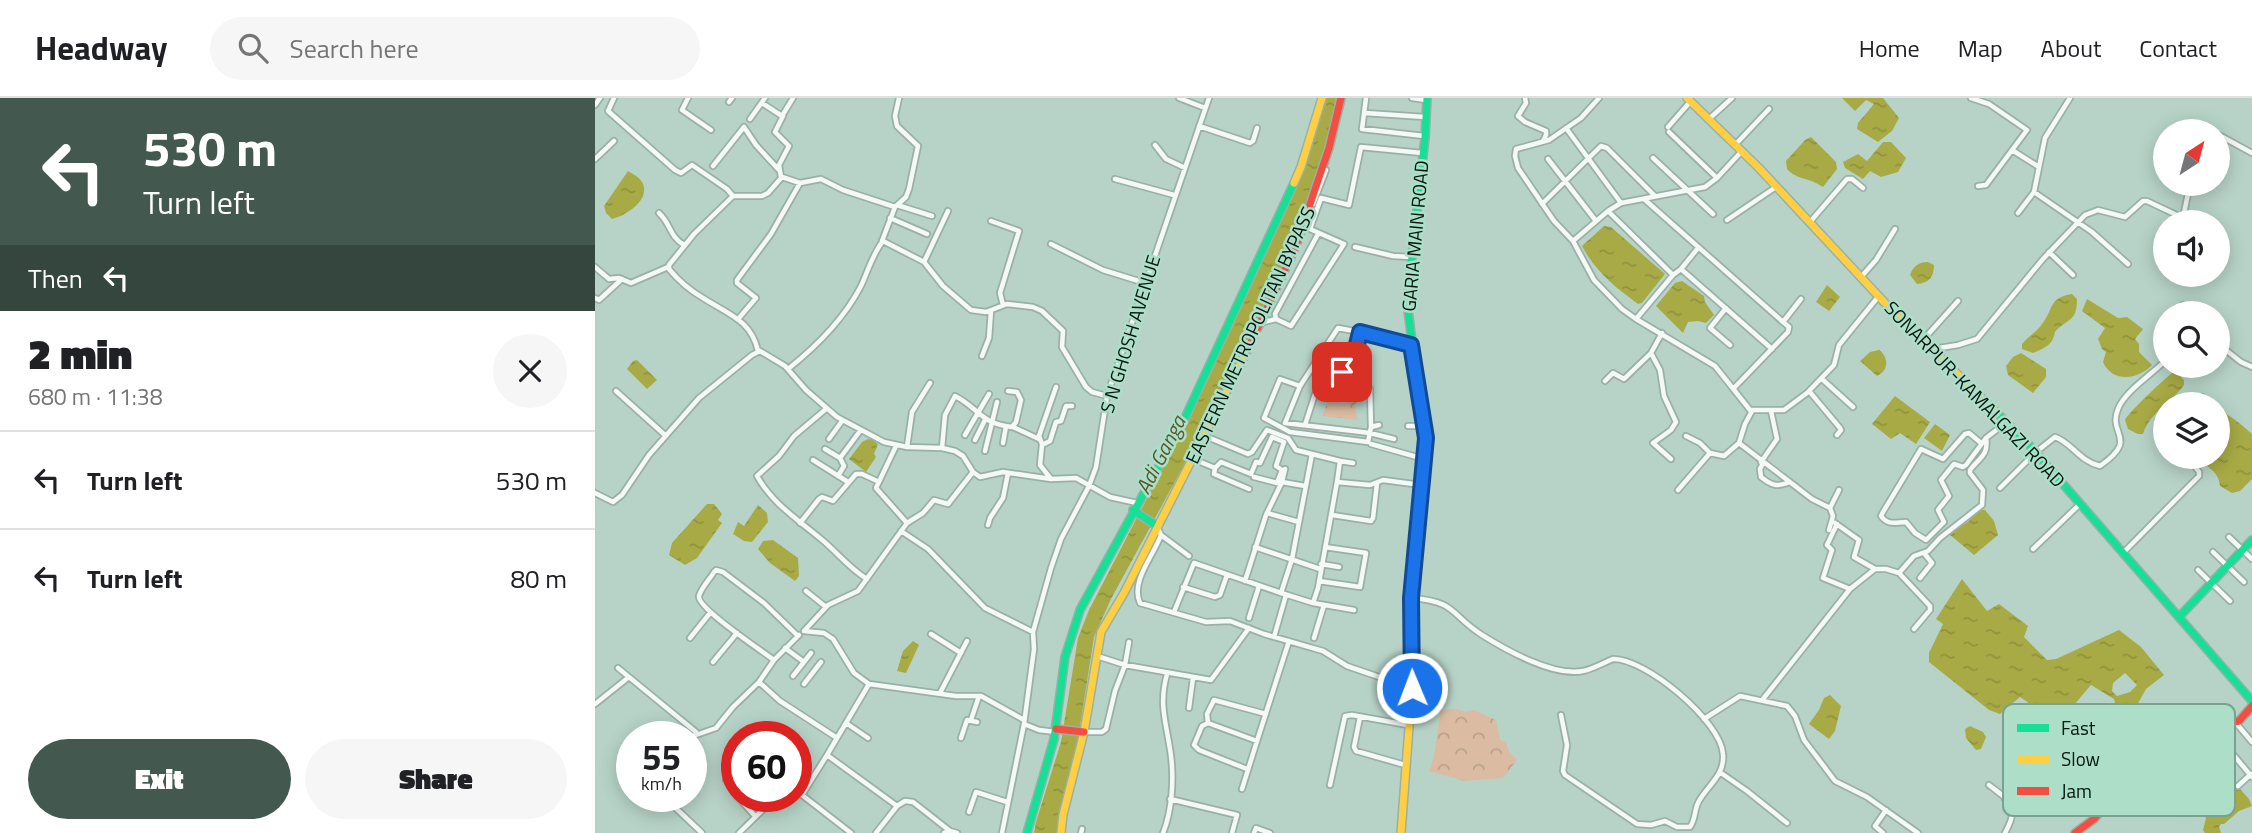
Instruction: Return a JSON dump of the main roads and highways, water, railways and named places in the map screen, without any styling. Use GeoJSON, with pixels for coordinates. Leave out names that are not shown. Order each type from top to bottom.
{"type":"FeatureCollection","features":[{"type":"Feature","properties":{"kind":"main road","name":"EASTERN METROPOLITAN BYPASS"},"geometry":{"type":"LineString","coordinates":[[1027,833],[1058,730],[1065,657],[1080,610],[1184,420],[1309,148],[1321,98]]}},
{"type":"Feature","properties":{"kind":"main road","name":"EASTERN METROPOLITAN BYPASS"},"geometry":{"type":"LineString","coordinates":[[1061,833],[1101,632],[1205,436],[1296,246],[1335,131],[1342,98]]}},
{"type":"Feature","properties":{"kind":"main road","name":"GARIA MAIN ROAD"},"geometry":{"type":"LineString","coordinates":[[1401,833],[1412,688],[1411,598],[1425,426],[1411,345],[1407,302],[1427,99]]}},
{"type":"Feature","properties":{"kind":"main road","name":"SONARPUR-KAMALGAZI ROAD"},"geometry":{"type":"LineString","coordinates":[[1688,100],[1777,187],[1879,296],[2036,452],[2252,704]]}},
{"type":"Feature","properties":{"kind":"main road"},"geometry":{"type":"LineString","coordinates":[[1135,506],[1157,527]]}},
{"type":"Feature","properties":{"kind":"main road"},"geometry":{"type":"LineString","coordinates":[[2180,617],[2252,540]]}},
{"type":"Feature","properties":{"kind":"main road"},"geometry":{"type":"LineString","coordinates":[[2235,723],[2252,704]]}},
{"type":"Feature","properties":{"kind":"main road"},"geometry":{"type":"LineString","coordinates":[[1058,730],[1081,732]]}},
{"type":"Feature","properties":{"kind":"main road"},"geometry":{"type":"LineString","coordinates":[[2078,832],[2095,816]]}},
{"type":"Feature","properties":{"kind":"water"},"geometry":{"type":"Polygon","coordinates":[[[1325,98],[1336,98],[1331,132],[1311,200],[1227,386],[1111,599],[1094,637],[1079,733],[1058,833],[1034,833],[1061,742],[1078,638],[1089,610],[1183,429],[1297,182],[1319,123],[1325,98]]]}},
{"type":"Feature","properties":{"kind":"water"},"geometry":{"type":"Polygon","coordinates":[[[1842,98],[1883,98],[1899,118],[1892,131],[1878,142],[1857,129],[1858,123],[1874,104],[1866,100],[1855,111],[1842,98]]]}},
{"type":"Feature","properties":{"kind":"water"},"geometry":{"type":"Polygon","coordinates":[[[1811,137],[1836,162],[1837,169],[1823,187],[1787,169],[1786,161],[1811,137]]]}},
{"type":"Feature","properties":{"kind":"water"},"geometry":{"type":"Polygon","coordinates":[[[1883,142],[1891,142],[1906,158],[1898,172],[1881,177],[1870,171],[1863,179],[1845,168],[1843,162],[1858,154],[1867,161],[1883,142]]]}},
{"type":"Feature","properties":{"kind":"water"},"geometry":{"type":"Polygon","coordinates":[[[628,171],[642,182],[643,195],[636,206],[612,219],[604,206],[628,171]]]}},
{"type":"Feature","properties":{"kind":"water"},"geometry":{"type":"Polygon","coordinates":[[[1604,226],[1611,227],[1665,274],[1642,303],[1638,304],[1607,278],[1582,246],[1604,226]]]}},
{"type":"Feature","properties":{"kind":"water"},"geometry":{"type":"Polygon","coordinates":[[[1928,262],[1934,265],[1932,276],[1928,281],[1917,284],[1910,275],[1911,272],[1917,265],[1928,262]]]}},
{"type":"Feature","properties":{"kind":"water"},"geometry":{"type":"Polygon","coordinates":[[[1682,281],[1704,296],[1714,315],[1706,323],[1688,322],[1683,333],[1656,306],[1675,283],[1682,281]]]}},
{"type":"Feature","properties":{"kind":"water"},"geometry":{"type":"Polygon","coordinates":[[[1827,285],[1840,297],[1829,311],[1816,302],[1827,285]]]}},
{"type":"Feature","properties":{"kind":"water"},"geometry":{"type":"Polygon","coordinates":[[[2072,294],[2077,299],[2075,312],[2071,319],[2055,332],[2050,343],[2033,353],[2022,349],[2022,344],[2040,327],[2055,301],[2072,294]]]}},
{"type":"Feature","properties":{"kind":"water"},"geometry":{"type":"Polygon","coordinates":[[[2087,299],[2118,318],[2127,317],[2143,329],[2135,339],[2139,344],[2139,352],[2152,365],[2140,374],[2126,377],[2107,369],[2103,362],[2106,352],[2098,339],[2105,328],[2082,311],[2087,299]]]}},
{"type":"Feature","properties":{"kind":"water"},"geometry":{"type":"Polygon","coordinates":[[[1879,350],[1885,356],[1886,367],[1877,376],[1860,361],[1870,352],[1879,350]]]}},
{"type":"Feature","properties":{"kind":"water"},"geometry":{"type":"Polygon","coordinates":[[[2021,353],[2046,369],[2046,377],[2033,393],[2008,375],[2006,366],[2013,357],[2021,353]]]}},
{"type":"Feature","properties":{"kind":"water"},"geometry":{"type":"Polygon","coordinates":[[[637,360],[657,380],[647,389],[627,369],[637,360]]]}},
{"type":"Feature","properties":{"kind":"water"},"geometry":{"type":"Polygon","coordinates":[[[2182,378],[2184,385],[2178,392],[2153,392],[2153,418],[2143,434],[2128,429],[2125,420],[2164,380],[2182,378]]]}},
{"type":"Feature","properties":{"kind":"water"},"geometry":{"type":"Polygon","coordinates":[[[1895,396],[1930,422],[1916,444],[1900,433],[1891,439],[1872,424],[1895,396]]]}},
{"type":"Feature","properties":{"kind":"water"},"geometry":{"type":"Polygon","coordinates":[[[2230,417],[2252,434],[2252,479],[2240,491],[2232,493],[2220,486],[2210,469],[2230,469],[2230,417]]]}},
{"type":"Feature","properties":{"kind":"water"},"geometry":{"type":"Polygon","coordinates":[[[1935,424],[1950,435],[1942,451],[1924,438],[1935,424]]]}},
{"type":"Feature","properties":{"kind":"water"},"geometry":{"type":"Polygon","coordinates":[[[868,439],[878,444],[874,454],[876,457],[866,472],[849,459],[862,442],[868,439]]]}},
{"type":"Feature","properties":{"kind":"water"},"geometry":{"type":"Polygon","coordinates":[[[707,504],[714,504],[722,514],[718,520],[722,523],[697,558],[685,565],[669,555],[672,543],[707,504]]]}},
{"type":"Feature","properties":{"kind":"water"},"geometry":{"type":"Polygon","coordinates":[[[758,505],[767,513],[768,522],[752,542],[744,541],[733,534],[738,522],[744,526],[758,505]]]}},
{"type":"Feature","properties":{"kind":"water"},"geometry":{"type":"Polygon","coordinates":[[[1978,510],[1985,510],[1994,521],[1998,535],[1974,555],[1949,534],[1969,521],[1978,510]]]}},
{"type":"Feature","properties":{"kind":"water"},"geometry":{"type":"Polygon","coordinates":[[[773,540],[798,558],[799,576],[795,581],[770,563],[758,549],[763,541],[773,540]]]}},
{"type":"Feature","properties":{"kind":"water"},"geometry":{"type":"Polygon","coordinates":[[[1962,579],[1987,611],[1999,604],[2028,626],[2024,637],[2047,660],[2056,659],[2119,630],[2141,647],[2164,675],[2146,689],[2138,704],[2114,704],[2114,699],[2091,685],[2075,704],[2030,704],[2020,697],[2012,704],[2003,704],[2003,711],[2000,714],[1989,710],[1929,662],[1929,653],[1943,624],[1936,619],[1962,579]],[[2125,673],[2113,683],[2112,691],[2117,696],[2130,692],[2137,685],[2125,673]]]}},
{"type":"Feature","properties":{"kind":"water"},"geometry":{"type":"Polygon","coordinates":[[[913,641],[919,645],[906,673],[897,671],[903,651],[913,641]]]}},
{"type":"Feature","properties":{"kind":"water"},"geometry":{"type":"Polygon","coordinates":[[[1830,695],[1841,706],[1835,731],[1829,739],[1809,724],[1824,698],[1830,695]]]}},
{"type":"Feature","properties":{"kind":"water"},"geometry":{"type":"Polygon","coordinates":[[[1970,726],[1983,732],[1986,737],[1981,749],[1976,750],[1966,738],[1965,729],[1970,726]]]}},
{"type":"Feature","properties":{"kind":"water"},"geometry":{"type":"Polygon","coordinates":[[[2235,783],[2252,806],[2235,814],[2235,783]]]}},
{"type":"Feature","properties":{"kind":"water"},"geometry":{"type":"Polygon","coordinates":[[[2204,816],[2233,816],[2221,824],[2221,833],[2205,833],[2203,830],[2204,816]]]}},
{"type":"Feature","properties":{"kind":"water label","name":"Adi Ganga"},"geometry":{"type":"Point","coordinates":[1161,455]}}]}
